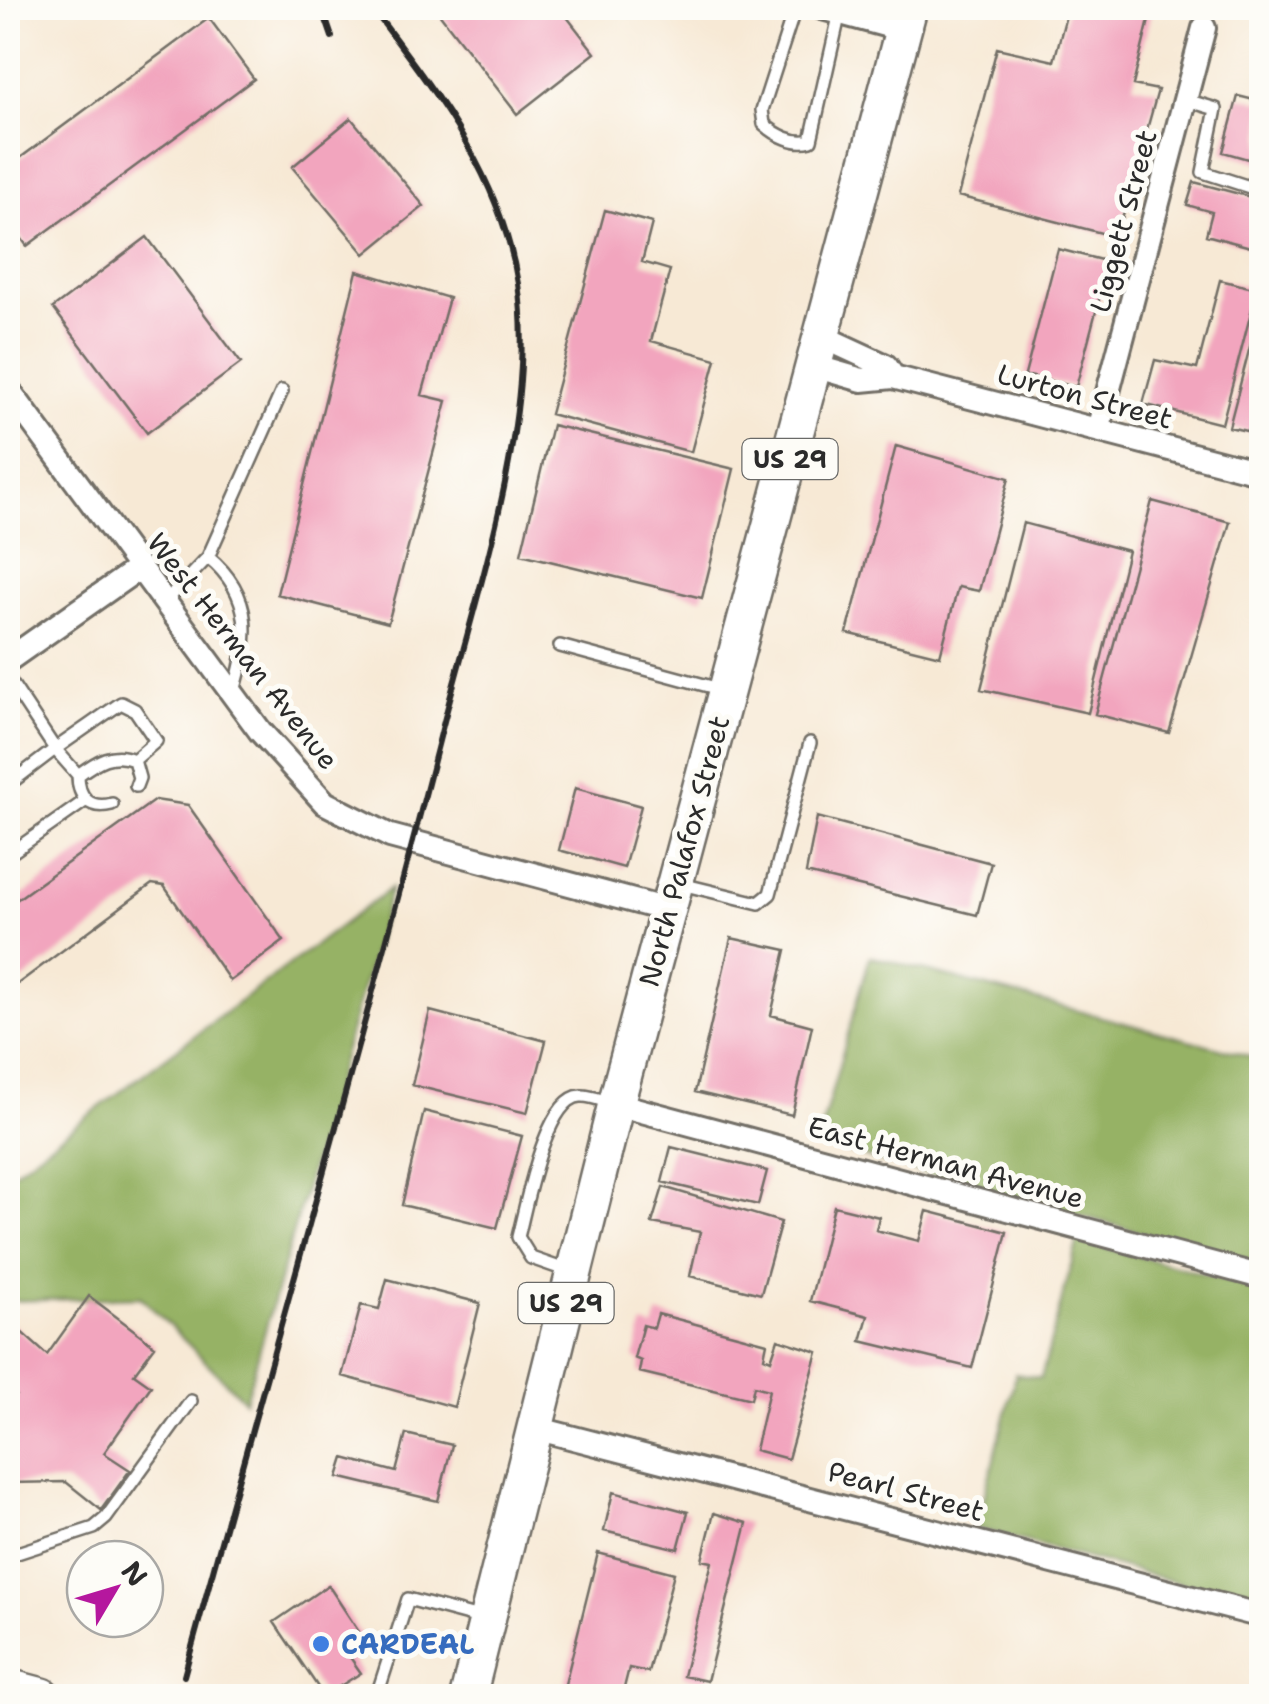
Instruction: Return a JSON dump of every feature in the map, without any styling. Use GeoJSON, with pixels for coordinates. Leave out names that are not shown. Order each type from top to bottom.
{"type":"FeatureCollection","features":[{"type":"Feature","properties":{"kind":"main road","name":"North Palafox Street"},"geometry":{"type":"LineString","coordinates":[[468,1696],[616,1104],[906,19]]}},
{"type":"Feature","properties":{"kind":"main road"},"geometry":{"type":"LineString","coordinates":[[8,1688],[42,1696]]}},
{"type":"Feature","properties":{"kind":"street"},"geometry":{"type":"LineString","coordinates":[[831,10],[906,19]]}},
{"type":"Feature","properties":{"kind":"street","name":"Liggett Street"},"geometry":{"type":"LineString","coordinates":[[1098,430],[1204,28]]}},
{"type":"Feature","properties":{"kind":"street","name":"Lurton Street"},"geometry":{"type":"LineString","coordinates":[[817,351],[862,380],[893,377],[1262,474]]}},
{"type":"Feature","properties":{"kind":"street","name":"West Herman Avenue"},"geometry":{"type":"LineString","coordinates":[[8,389],[233,694],[306,786],[364,826],[436,850],[671,896]]}},
{"type":"Feature","properties":{"kind":"street"},"geometry":{"type":"LineString","coordinates":[[8,660],[139,568]]}},
{"type":"Feature","properties":{"kind":"street","name":"East Herman Avenue"},"geometry":{"type":"LineString","coordinates":[[616,1104],[1262,1277]]}},
{"type":"Feature","properties":{"kind":"street","name":"Pearl Street"},"geometry":{"type":"LineString","coordinates":[[535,1428],[1262,1616]]}},
{"type":"Feature","properties":{"kind":"lane"},"geometry":{"type":"LineString","coordinates":[[795,8],[762,110],[764,124],[774,133],[801,143],[811,140],[831,10]]}},
{"type":"Feature","properties":{"kind":"lane"},"geometry":{"type":"LineString","coordinates":[[1186,100],[1216,110],[1203,172],[1262,191]]}},
{"type":"Feature","properties":{"kind":"lane"},"geometry":{"type":"LineString","coordinates":[[164,602],[208,558],[282,391]]}},
{"type":"Feature","properties":{"kind":"lane"},"geometry":{"type":"LineString","coordinates":[[208,558],[238,590],[248,646],[233,694]]}},
{"type":"Feature","properties":{"kind":"lane"},"geometry":{"type":"LineString","coordinates":[[560,646],[727,691]]}},
{"type":"Feature","properties":{"kind":"lane"},"geometry":{"type":"LineString","coordinates":[[8,678],[55,750],[78,775],[78,789],[85,801],[100,807],[112,804]]}},
{"type":"Feature","properties":{"kind":"lane"},"geometry":{"type":"LineString","coordinates":[[8,785],[121,703],[135,710],[156,741],[134,760]]}},
{"type":"Feature","properties":{"kind":"lane"},"geometry":{"type":"LineString","coordinates":[[671,896],[759,904],[770,894],[810,743]]}},
{"type":"Feature","properties":{"kind":"lane"},"geometry":{"type":"LineString","coordinates":[[78,775],[107,757],[121,755],[134,760]]}},
{"type":"Feature","properties":{"kind":"lane"},"geometry":{"type":"LineString","coordinates":[[134,760],[139,778],[136,786]]}},
{"type":"Feature","properties":{"kind":"lane"},"geometry":{"type":"LineString","coordinates":[[8,855],[85,801]]}},
{"type":"Feature","properties":{"kind":"lane"},"geometry":{"type":"LineString","coordinates":[[574,1273],[531,1258],[518,1237],[548,1129],[563,1103],[580,1096],[616,1104]]}},
{"type":"Feature","properties":{"kind":"lane"},"geometry":{"type":"LineString","coordinates":[[8,1556],[94,1528],[106,1518],[190,1401]]}},
{"type":"Feature","properties":{"kind":"lane"},"geometry":{"type":"LineString","coordinates":[[368,1696],[379,1690],[408,1599],[487,1620]]}},
{"type":"Feature","properties":{"kind":"lane"},"geometry":{"type":"LineString","coordinates":[[271,1696],[283,1696]]}},
{"type":"Feature","properties":{"kind":"green space"},"geometry":{"type":"Polygon","coordinates":[[[391,888],[245,1401],[141,1297],[8,1301],[8,1176],[391,888]]]}},
{"type":"Feature","properties":{"kind":"green space"},"geometry":{"type":"Polygon","coordinates":[[[870,956],[1261,1059],[1261,1265],[817,1144],[870,956]]]}},
{"type":"Feature","properties":{"kind":"green space"},"geometry":{"type":"Polygon","coordinates":[[[1078,1240],[1261,1289],[1261,1605],[976,1528],[1016,1374],[1041,1378],[1078,1240]]]}},
{"type":"Feature","properties":{"kind":"building"},"geometry":{"type":"Polygon","coordinates":[[[435,8],[560,8],[595,53],[517,114],[435,8]]]}},
{"type":"Feature","properties":{"kind":"building"},"geometry":{"type":"Polygon","coordinates":[[[1068,8],[1152,8],[1133,85],[1158,90],[1117,237],[958,196],[997,48],[1054,61],[1068,8]]]}},
{"type":"Feature","properties":{"kind":"building"},"geometry":{"type":"Polygon","coordinates":[[[209,18],[254,79],[27,246],[8,220],[8,167],[209,18]]]}},
{"type":"Feature","properties":{"kind":"building"},"geometry":{"type":"Polygon","coordinates":[[[1238,96],[1262,102],[1262,163],[1223,152],[1238,96]]]}},
{"type":"Feature","properties":{"kind":"building"},"geometry":{"type":"Polygon","coordinates":[[[351,118],[424,206],[365,254],[292,167],[351,118]]]}},
{"type":"Feature","properties":{"kind":"building"},"geometry":{"type":"Polygon","coordinates":[[[1194,182],[1262,200],[1262,250],[1206,235],[1212,212],[1187,205],[1194,182]]]}},
{"type":"Feature","properties":{"kind":"building"},"geometry":{"type":"Polygon","coordinates":[[[605,210],[652,223],[642,262],[670,270],[651,341],[716,359],[691,452],[550,414],[605,210]]]}},
{"type":"Feature","properties":{"kind":"building"},"geometry":{"type":"Polygon","coordinates":[[[147,237],[241,363],[147,433],[53,308],[147,237]]]}},
{"type":"Feature","properties":{"kind":"building"},"geometry":{"type":"Polygon","coordinates":[[[1058,249],[1109,262],[1076,387],[1025,375],[1058,249]]]}},
{"type":"Feature","properties":{"kind":"building"},"geometry":{"type":"Polygon","coordinates":[[[357,271],[449,298],[422,395],[447,401],[388,623],[277,594],[357,271]]]}},
{"type":"Feature","properties":{"kind":"building"},"geometry":{"type":"Polygon","coordinates":[[[1220,280],[1257,289],[1222,424],[1143,404],[1155,360],[1197,369],[1220,280]]]}},
{"type":"Feature","properties":{"kind":"building"},"geometry":{"type":"Polygon","coordinates":[[[1260,308],[1262,414],[1255,433],[1229,427],[1260,308]]]}},
{"type":"Feature","properties":{"kind":"building"},"geometry":{"type":"Polygon","coordinates":[[[552,425],[734,469],[702,598],[521,554],[552,425]]]}},
{"type":"Feature","properties":{"kind":"building"},"geometry":{"type":"Polygon","coordinates":[[[896,446],[1009,478],[979,591],[958,587],[940,656],[847,633],[896,446]]]}},
{"type":"Feature","properties":{"kind":"building"},"geometry":{"type":"Polygon","coordinates":[[[1152,501],[1230,522],[1169,733],[1095,714],[1152,501]]]}},
{"type":"Feature","properties":{"kind":"building"},"geometry":{"type":"Polygon","coordinates":[[[1023,523],[1128,551],[1088,713],[981,689],[1023,523]]]}},
{"type":"Feature","properties":{"kind":"building"},"geometry":{"type":"Polygon","coordinates":[[[575,788],[641,806],[624,868],[559,850],[575,788]]]}},
{"type":"Feature","properties":{"kind":"building"},"geometry":{"type":"Polygon","coordinates":[[[155,800],[188,805],[284,941],[230,981],[164,886],[152,884],[8,991],[8,906],[155,800]]]}},
{"type":"Feature","properties":{"kind":"building"},"geometry":{"type":"Polygon","coordinates":[[[817,817],[991,863],[977,915],[806,873],[817,817]]]}},
{"type":"Feature","properties":{"kind":"building"},"geometry":{"type":"Polygon","coordinates":[[[731,938],[786,950],[771,1015],[812,1026],[792,1115],[695,1092],[731,938]]]}},
{"type":"Feature","properties":{"kind":"building"},"geometry":{"type":"Polygon","coordinates":[[[430,1011],[546,1041],[527,1113],[412,1085],[430,1011]]]}},
{"type":"Feature","properties":{"kind":"building"},"geometry":{"type":"Polygon","coordinates":[[[424,1111],[522,1136],[497,1228],[402,1205],[424,1111]]]}},
{"type":"Feature","properties":{"kind":"building"},"geometry":{"type":"Polygon","coordinates":[[[671,1147],[767,1171],[758,1205],[662,1182],[671,1147]]]}},
{"type":"Feature","properties":{"kind":"building"},"geometry":{"type":"Polygon","coordinates":[[[663,1187],[781,1222],[761,1294],[690,1276],[700,1232],[652,1223],[663,1187]]]}},
{"type":"Feature","properties":{"kind":"building"},"geometry":{"type":"Polygon","coordinates":[[[834,1206],[879,1217],[876,1230],[919,1241],[927,1211],[1007,1232],[972,1368],[861,1341],[868,1316],[810,1301],[834,1206]]]}},
{"type":"Feature","properties":{"kind":"building"},"geometry":{"type":"Polygon","coordinates":[[[387,1279],[480,1303],[454,1407],[342,1376],[361,1305],[379,1309],[387,1279]]]}},
{"type":"Feature","properties":{"kind":"building"},"geometry":{"type":"Polygon","coordinates":[[[89,1296],[155,1346],[134,1374],[151,1386],[104,1453],[130,1470],[101,1510],[66,1482],[8,1483],[8,1405],[16,1395],[8,1389],[8,1320],[47,1355],[89,1296]]]}},
{"type":"Feature","properties":{"kind":"building"},"geometry":{"type":"Polygon","coordinates":[[[658,1314],[767,1343],[764,1357],[771,1360],[778,1339],[818,1352],[788,1459],[755,1450],[769,1390],[754,1386],[751,1399],[639,1372],[641,1361],[634,1358],[643,1325],[654,1328],[658,1314]]]}},
{"type":"Feature","properties":{"kind":"building"},"geometry":{"type":"Polygon","coordinates":[[[406,1434],[452,1445],[438,1501],[338,1477],[344,1458],[396,1472],[406,1434]]]}},
{"type":"Feature","properties":{"kind":"building"},"geometry":{"type":"Polygon","coordinates":[[[613,1492],[688,1512],[678,1549],[604,1531],[613,1492]]]}},
{"type":"Feature","properties":{"kind":"building"},"geometry":{"type":"Polygon","coordinates":[[[714,1513],[747,1523],[707,1681],[683,1676],[712,1562],[702,1560],[714,1513]]]}},
{"type":"Feature","properties":{"kind":"building"},"geometry":{"type":"Polygon","coordinates":[[[598,1553],[674,1573],[648,1672],[629,1668],[622,1696],[562,1696],[598,1553]]]}},
{"type":"Feature","properties":{"kind":"building","name":"CARDEAL"},"geometry":{"type":"Polygon","coordinates":[[[328,1585],[363,1638],[345,1650],[361,1673],[324,1696],[274,1622],[328,1585]]]}},
{"type":"Feature","properties":{"kind":"railway"},"geometry":{"type":"LineString","coordinates":[[322,8],[332,37]]}},
{"type":"Feature","properties":{"kind":"railway"},"geometry":{"type":"LineString","coordinates":[[184,1676],[485,568],[511,450],[519,392],[522,336],[518,284],[497,207],[463,137],[372,8]]}},
{"type":"Feature","properties":{"kind":"place","name":"CARDEAL"},"geometry":{"type":"Point","coordinates":[321,1644]}}]}
